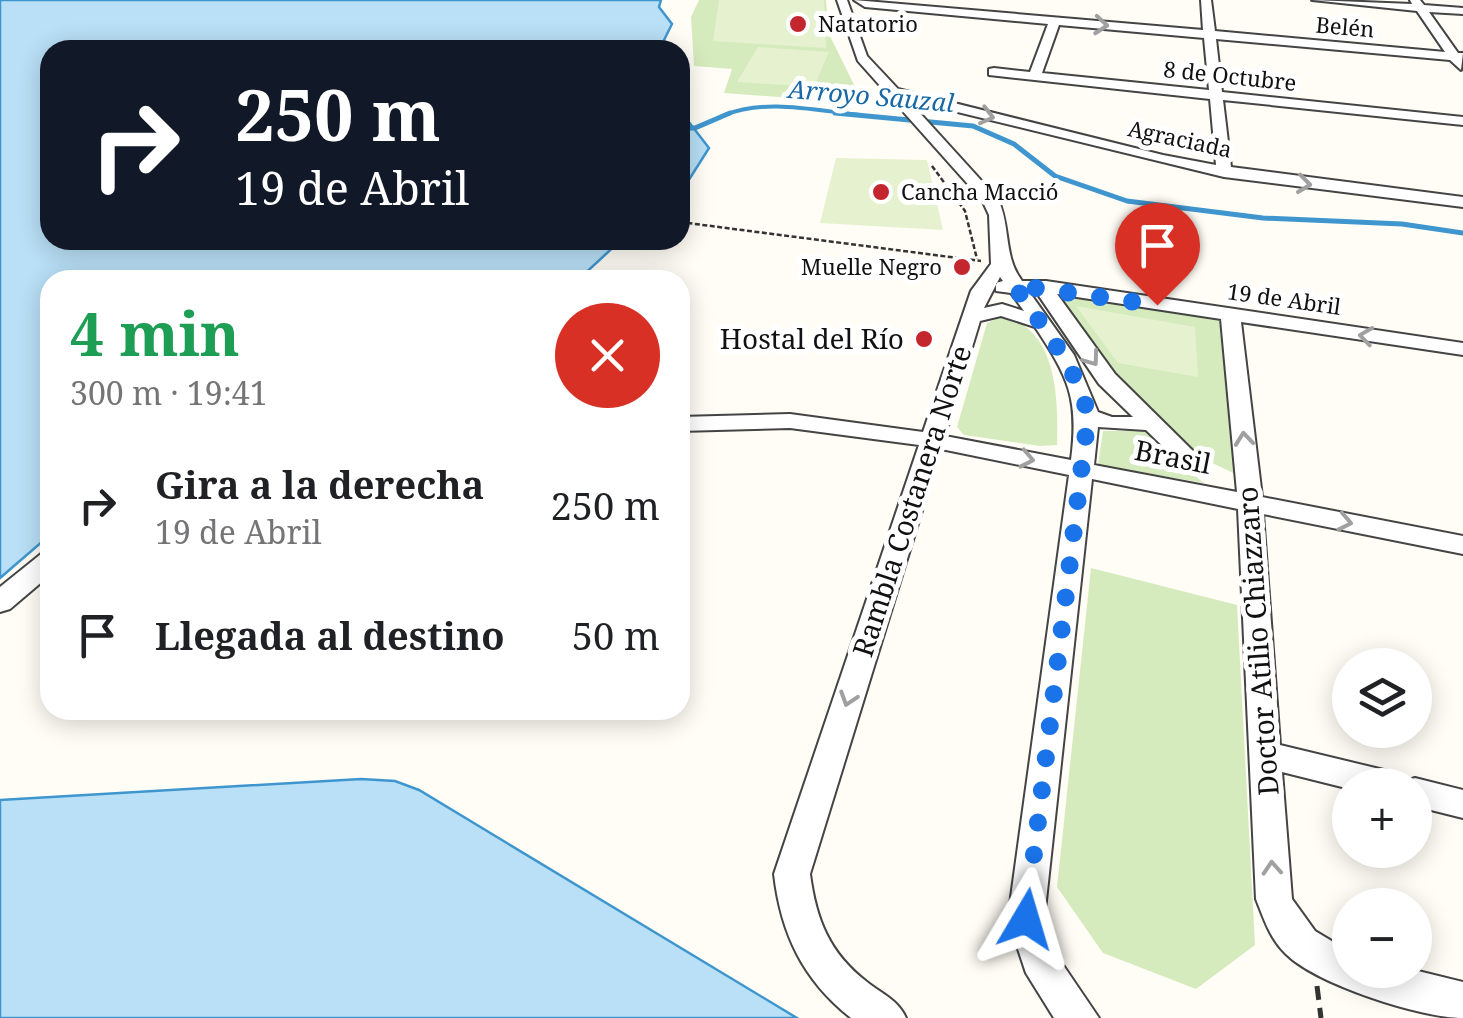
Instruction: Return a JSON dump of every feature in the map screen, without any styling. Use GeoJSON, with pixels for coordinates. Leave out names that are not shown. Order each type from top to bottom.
{"type":"FeatureCollection","features":[{"type":"Feature","properties":{"kind":"street"},"geometry":{"type":"LineString","coordinates":[[980,14],[987,0]]}},
{"type":"Feature","properties":{"kind":"street"},"geometry":{"type":"LineString","coordinates":[[1206,0],[1224,172]]}},
{"type":"Feature","properties":{"kind":"street"},"geometry":{"type":"LineString","coordinates":[[1317,0],[1418,4]]}},
{"type":"Feature","properties":{"kind":"street"},"geometry":{"type":"LineString","coordinates":[[1376,0],[1463,9]]}},
{"type":"Feature","properties":{"kind":"street"},"geometry":{"type":"LineString","coordinates":[[865,1],[845,3],[854,46],[980,187],[997,215],[997,270],[1039,322],[1072,372],[1088,416],[1026,919],[1031,946],[1048,981],[1079,1018]]}},
{"type":"Feature","properties":{"kind":"street","name":"Belén"},"geometry":{"type":"LineString","coordinates":[[865,1],[1459,57]]}},
{"type":"Feature","properties":{"kind":"street"},"geometry":{"type":"LineString","coordinates":[[1418,4],[1459,57],[1463,68]]}},
{"type":"Feature","properties":{"kind":"street"},"geometry":{"type":"LineString","coordinates":[[1036,76],[1055,20]]}},
{"type":"Feature","properties":{"kind":"street","name":"8 de Octubre"},"geometry":{"type":"LineString","coordinates":[[994,72],[1463,121]]}},
{"type":"Feature","properties":{"kind":"street","name":"Agraciada"},"geometry":{"type":"LineString","coordinates":[[892,92],[1224,172],[1463,202]]}},
{"type":"Feature","properties":{"kind":"street","name":"19 de Abril"},"geometry":{"type":"LineString","coordinates":[[997,270],[1046,287],[1462,351]]}},
{"type":"Feature","properties":{"kind":"street","name":"Rambla Costanera Norte"},"geometry":{"type":"LineString","coordinates":[[886,1018],[866,1006],[820,965],[796,917],[792,874],[980,291],[997,270]]}},
{"type":"Feature","properties":{"kind":"street"},"geometry":{"type":"LineString","coordinates":[[1046,287],[1048,300],[1106,379],[1183,453]]}},
{"type":"Feature","properties":{"kind":"street"},"geometry":{"type":"LineString","coordinates":[[972,317],[1002,310],[1039,322]]}},
{"type":"Feature","properties":{"kind":"street","name":"Doctor Atilio Chiazzaro"},"geometry":{"type":"LineString","coordinates":[[1232,316],[1250,503],[1274,899],[1288,929],[1312,952],[1344,969],[1463,1001]]}},
{"type":"Feature","properties":{"kind":"street"},"geometry":{"type":"LineString","coordinates":[[1088,416],[1110,424],[1150,422]]}},
{"type":"Feature","properties":{"kind":"street","name":"Brasil"},"geometry":{"type":"LineString","coordinates":[[690,424],[790,421],[931,440],[1463,545]]}},
{"type":"Feature","properties":{"kind":"street"},"geometry":{"type":"LineString","coordinates":[[0,602],[40,568]]}},
{"type":"Feature","properties":{"kind":"street"},"geometry":{"type":"LineString","coordinates":[[1264,754],[1332,771]]}},
{"type":"Feature","properties":{"kind":"street"},"geometry":{"type":"LineString","coordinates":[[1432,796],[1463,804]]}},
{"type":"Feature","properties":{"kind":"path"},"geometry":{"type":"LineString","coordinates":[[932,165],[965,211],[997,270]]}},
{"type":"Feature","properties":{"kind":"path"},"geometry":{"type":"LineString","coordinates":[[690,223],[822,240],[997,270]]}},
{"type":"Feature","properties":{"kind":"green space"},"geometry":{"type":"Polygon","coordinates":[[[699,0],[826,0],[829,34],[863,103],[724,93],[732,69],[694,66],[691,17],[699,0]]]}},
{"type":"Feature","properties":{"kind":"green space"},"geometry":{"type":"Polygon","coordinates":[[[719,0],[824,0],[826,48],[713,41],[719,0]]]}},
{"type":"Feature","properties":{"kind":"green space"},"geometry":{"type":"Polygon","coordinates":[[[758,47],[829,52],[814,87],[737,82],[758,47]]]}},
{"type":"Feature","properties":{"kind":"green space","name":"Cancha Macció"},"geometry":{"type":"Polygon","coordinates":[[[836,158],[927,160],[943,230],[820,223],[836,158]]]}},
{"type":"Feature","properties":{"kind":"green space"},"geometry":{"type":"Polygon","coordinates":[[[1054,292],[1219,319],[1235,474],[1194,454],[1116,379],[1054,292]]]}},
{"type":"Feature","properties":{"kind":"green space"},"geometry":{"type":"Polygon","coordinates":[[[1076,306],[1195,327],[1198,377],[1118,363],[1076,306]]]}},
{"type":"Feature","properties":{"kind":"green space"},"geometry":{"type":"Polygon","coordinates":[[[1003,316],[1021,324],[1045,351],[1055,388],[1057,445],[964,435],[957,427],[987,323],[1003,316]]]}},
{"type":"Feature","properties":{"kind":"green space"},"geometry":{"type":"Polygon","coordinates":[[[1103,431],[1149,431],[1173,459],[1204,483],[1098,465],[1103,431]]]}},
{"type":"Feature","properties":{"kind":"green space"},"geometry":{"type":"Polygon","coordinates":[[[1091,568],[1237,605],[1255,945],[1196,989],[1103,953],[1057,887],[1091,568]]]}},
{"type":"Feature","properties":{"kind":"water"},"geometry":{"type":"Polygon","coordinates":[[[0,0],[661,0],[659,7],[672,24],[664,40],[40,40],[40,250],[610,250],[589,270],[40,270],[40,544],[0,578],[0,0]]]}},
{"type":"Feature","properties":{"kind":"water"},"geometry":{"type":"Polygon","coordinates":[[[690,123],[709,148],[690,178],[690,123]]]}},
{"type":"Feature","properties":{"kind":"water"},"geometry":{"type":"Polygon","coordinates":[[[361,779],[395,781],[419,790],[797,1018],[0,1018],[0,800],[361,779]]]}},
{"type":"Feature","properties":{"kind":"waterway","name":"Arroyo Sauzal"},"geometry":{"type":"LineString","coordinates":[[726,115],[774,106],[860,115]]}},
{"type":"Feature","properties":{"kind":"waterway","name":"Arroyo Sauzal"},"geometry":{"type":"LineString","coordinates":[[726,115],[730,113]]}},
{"type":"Feature","properties":{"kind":"waterway","name":"Arroyo Sauzal"},"geometry":{"type":"LineString","coordinates":[[835,113],[973,126],[1014,144],[1055,176],[1127,201],[1263,218],[1402,224],[1463,233]]}},
{"type":"Feature","properties":{"kind":"waterway","name":"Arroyo Sauzal"},"geometry":{"type":"LineString","coordinates":[[690,128],[726,115]]}},
{"type":"Feature","properties":{"kind":"place","name":"Natatorio"},"geometry":{"type":"Point","coordinates":[798,24]}},
{"type":"Feature","properties":{"kind":"place","name":"Cancha Macció"},"geometry":{"type":"Point","coordinates":[881,192]}},
{"type":"Feature","properties":{"kind":"place","name":"Muelle Negro"},"geometry":{"type":"Point","coordinates":[962,267]}},
{"type":"Feature","properties":{"kind":"place","name":"Hostal del Río"},"geometry":{"type":"Point","coordinates":[924,339]}},
{"type":"Feature","properties":{"kind":"route"},"geometry":{"type":"LineString","coordinates":[[1026,919],[1088,416],[1072,372],[1014,285],[1157,305]]}}]}
